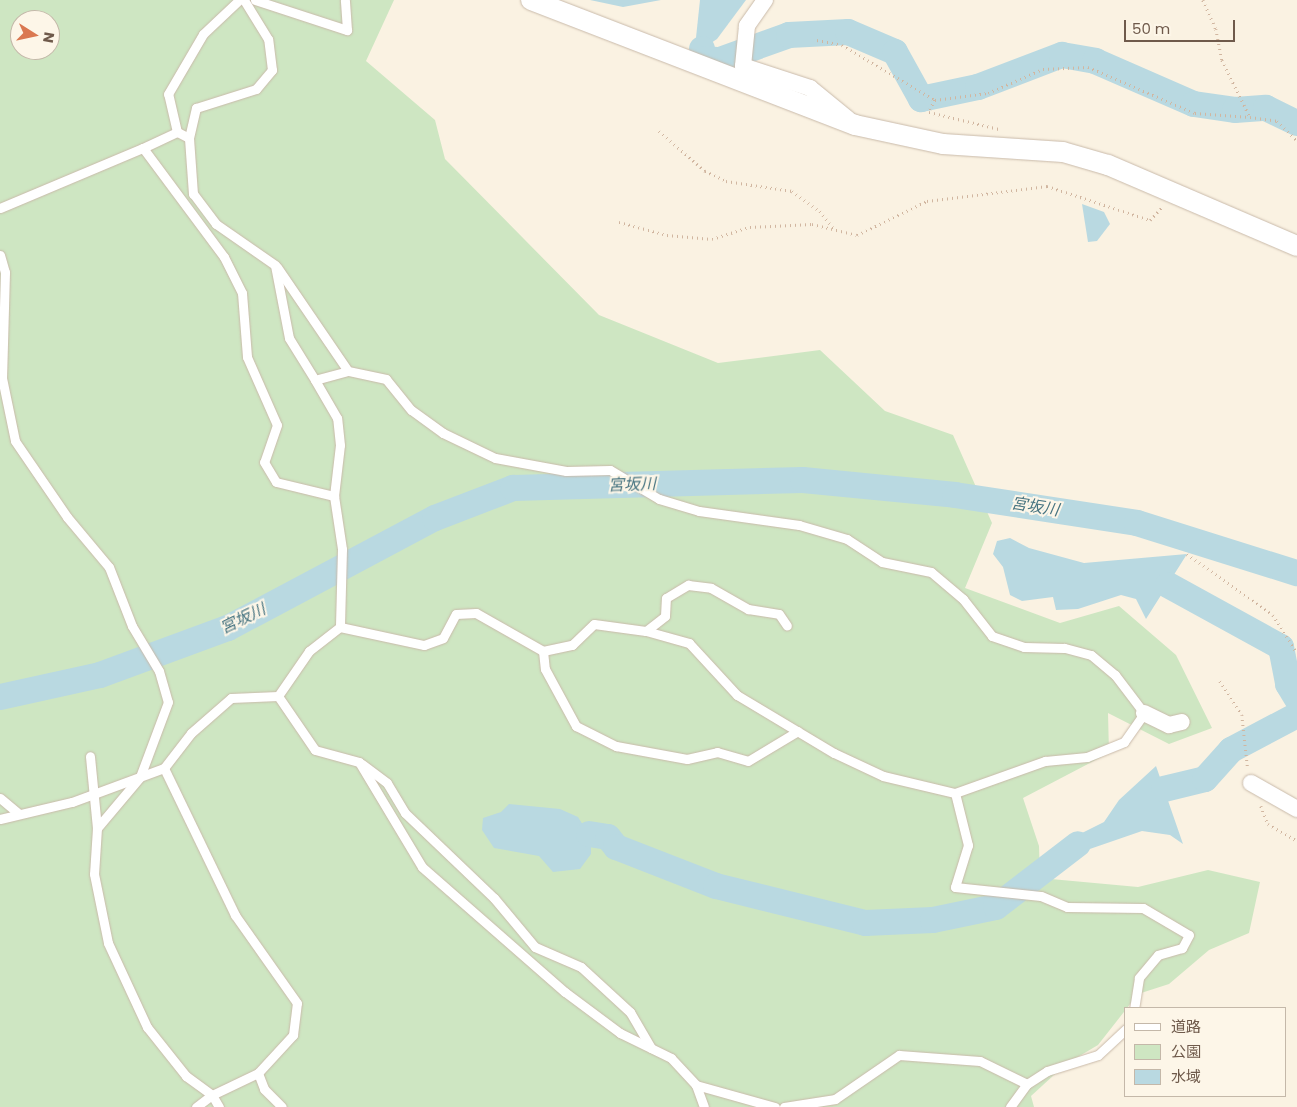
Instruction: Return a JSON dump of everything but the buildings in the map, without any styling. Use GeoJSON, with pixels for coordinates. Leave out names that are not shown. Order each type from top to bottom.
{"type":"FeatureCollection","features":[{"type":"Feature","properties":{"kind":"street"},"geometry":{"type":"LineString","coordinates":[[531,0],[855,125],[942,144],[1063,152],[1108,165],[1172,195],[1297,246]]}},
{"type":"Feature","properties":{"kind":"street"},"geometry":{"type":"LineString","coordinates":[[765,0],[747,26],[743,66],[810,88],[855,125]]}},
{"type":"Feature","properties":{"kind":"street"},"geometry":{"type":"LineString","coordinates":[[1144,713],[1169,725],[1182,722]]}},
{"type":"Feature","properties":{"kind":"street"},"geometry":{"type":"LineString","coordinates":[[1251,783],[1297,809]]}},
{"type":"Feature","properties":{"kind":"lane"},"geometry":{"type":"LineString","coordinates":[[177,132],[168,94],[203,34],[239,0]]}},
{"type":"Feature","properties":{"kind":"lane"},"geometry":{"type":"LineString","coordinates":[[244,0],[268,39],[272,70],[256,89],[196,108],[189,138],[193,194],[216,224],[275,265],[348,371]]}},
{"type":"Feature","properties":{"kind":"lane"},"geometry":{"type":"LineString","coordinates":[[255,0],[347,30],[345,0]]}},
{"type":"Feature","properties":{"kind":"lane"},"geometry":{"type":"LineString","coordinates":[[177,132],[189,138]]}},
{"type":"Feature","properties":{"kind":"lane"},"geometry":{"type":"LineString","coordinates":[[0,208],[177,132]]}},
{"type":"Feature","properties":{"kind":"lane"},"geometry":{"type":"LineString","coordinates":[[143,148],[224,256],[242,293],[247,357],[277,424],[264,462],[276,482],[334,496]]}},
{"type":"Feature","properties":{"kind":"lane"},"geometry":{"type":"LineString","coordinates":[[0,255],[5,272],[2,378],[15,441],[67,517],[108,567],[132,626],[159,671],[168,702],[140,777],[97,828]]}},
{"type":"Feature","properties":{"kind":"lane"},"geometry":{"type":"LineString","coordinates":[[275,265],[289,338],[337,418],[340,444],[334,496],[342,549],[340,627]]}},
{"type":"Feature","properties":{"kind":"lane"},"geometry":{"type":"LineString","coordinates":[[278,696],[309,651],[340,627],[424,645],[443,638],[456,614],[476,613],[543,650],[572,645],[594,624],[646,630],[689,643],[737,695],[798,732],[883,776],[955,792],[1045,761],[1087,757],[1124,742],[1144,713],[1115,675],[1092,655],[1064,648],[1024,648],[992,636],[963,599],[931,572],[882,562],[847,539],[799,525],[699,511],[659,499],[610,470],[566,471],[494,458],[443,433],[411,410],[386,379],[348,371],[315,380]]}},
{"type":"Feature","properties":{"kind":"lane"},"geometry":{"type":"LineString","coordinates":[[646,630],[665,616],[666,598],[688,585],[711,588],[748,609],[779,614],[787,626]]}},
{"type":"Feature","properties":{"kind":"lane"},"geometry":{"type":"LineString","coordinates":[[543,650],[545,669],[576,726],[616,746],[687,759],[717,752],[748,760],[798,732]]}},
{"type":"Feature","properties":{"kind":"lane"},"geometry":{"type":"LineString","coordinates":[[278,696],[315,750],[359,762],[387,782],[405,813],[494,898],[535,947],[581,966],[630,1012],[651,1048]]}},
{"type":"Feature","properties":{"kind":"lane"},"geometry":{"type":"LineString","coordinates":[[0,819],[92,795],[164,768],[191,733],[231,698],[278,696]]}},
{"type":"Feature","properties":{"kind":"lane"},"geometry":{"type":"LineString","coordinates":[[90,756],[92,795],[97,828],[94,874],[108,943],[121,977],[147,1027],[186,1076],[212,1096],[219,1107]]}},
{"type":"Feature","properties":{"kind":"lane"},"geometry":{"type":"LineString","coordinates":[[359,762],[422,867],[565,992],[620,1033],[671,1058],[696,1086],[704,1107]]}},
{"type":"Feature","properties":{"kind":"lane"},"geometry":{"type":"LineString","coordinates":[[164,768],[235,915],[297,1003],[293,1035],[258,1073],[212,1096],[196,1107]]}},
{"type":"Feature","properties":{"kind":"lane"},"geometry":{"type":"LineString","coordinates":[[955,792],[968,845],[955,887],[1008,890],[1041,896],[1067,907],[1143,908],[1189,935],[1182,948],[1158,955],[1139,978],[1134,1007]]}},
{"type":"Feature","properties":{"kind":"lane"},"geometry":{"type":"LineString","coordinates":[[0,798],[18,813]]}},
{"type":"Feature","properties":{"kind":"lane"},"geometry":{"type":"LineString","coordinates":[[1010,1107],[1027,1084],[1047,1071],[1098,1055],[1124,1031]]}},
{"type":"Feature","properties":{"kind":"lane"},"geometry":{"type":"LineString","coordinates":[[784,1107],[835,1099],[899,1055],[980,1061],[1027,1084]]}},
{"type":"Feature","properties":{"kind":"lane"},"geometry":{"type":"LineString","coordinates":[[258,1073],[264,1089],[282,1107]]}},
{"type":"Feature","properties":{"kind":"lane"},"geometry":{"type":"LineString","coordinates":[[696,1086],[775,1107]]}},
{"type":"Feature","properties":{"kind":"path"},"geometry":{"type":"LineString","coordinates":[[1203,0],[1216,29],[1222,60],[1250,117]]}},
{"type":"Feature","properties":{"kind":"path"},"geometry":{"type":"LineString","coordinates":[[817,40],[842,45],[935,100],[988,93],[1043,69],[1088,67],[1195,113],[1277,121],[1297,140]]}},
{"type":"Feature","properties":{"kind":"path"},"geometry":{"type":"LineString","coordinates":[[935,100],[929,112],[1009,133]]}},
{"type":"Feature","properties":{"kind":"path"},"geometry":{"type":"LineString","coordinates":[[660,132],[705,171],[726,181],[792,191],[820,211],[834,230]]}},
{"type":"Feature","properties":{"kind":"path"},"geometry":{"type":"LineString","coordinates":[[620,222],[667,234],[712,239],[750,227],[812,224],[857,236],[927,200],[1047,186],[1150,220],[1172,195]]}},
{"type":"Feature","properties":{"kind":"path"},"geometry":{"type":"LineString","coordinates":[[1187,554],[1273,615],[1297,653]]}},
{"type":"Feature","properties":{"kind":"path"},"geometry":{"type":"LineString","coordinates":[[1220,681],[1242,715],[1251,783],[1268,824],[1297,841]]}},
{"type":"Feature","properties":{"kind":"green space"},"geometry":{"type":"Polygon","coordinates":[[[0,0],[394,0],[366,61],[435,120],[445,159],[599,315],[718,363],[820,350],[885,411],[953,435],[992,523],[965,588],[1060,623],[1119,606],[1176,655],[1212,728],[1169,744],[1108,713],[1109,753],[1023,798],[1039,846],[1040,878],[1138,887],[1208,870],[1260,882],[1249,933],[1209,950],[1169,984],[1138,994],[1128,1007],[1124,1007],[1124,1012],[1098,1045],[1066,1064],[1031,1096],[1034,1107],[0,1107],[0,0]]]}},
{"type":"Feature","properties":{"kind":"water"},"geometry":{"type":"Polygon","coordinates":[[[590,0],[661,0],[623,7],[590,0]]]}},
{"type":"Feature","properties":{"kind":"water"},"geometry":{"type":"Polygon","coordinates":[[[700,0],[746,0],[717,39],[702,49],[695,47],[700,0]]]}},
{"type":"Feature","properties":{"kind":"water"},"geometry":{"type":"Polygon","coordinates":[[[1082,204],[1104,212],[1110,224],[1097,241],[1088,242],[1082,204]]]}},
{"type":"Feature","properties":{"kind":"water"},"geometry":{"type":"Polygon","coordinates":[[[1010,538],[1029,548],[1084,563],[1187,554],[1146,619],[1136,599],[1121,595],[1078,609],[1056,610],[1053,597],[1022,601],[1010,595],[1003,567],[993,554],[997,541],[1010,538]]]}},
{"type":"Feature","properties":{"kind":"water"},"geometry":{"type":"Polygon","coordinates":[[[1156,766],[1183,844],[1170,835],[1142,831],[1084,851],[1078,844],[1082,833],[1104,822],[1119,800],[1156,766]]]}},
{"type":"Feature","properties":{"kind":"water"},"geometry":{"type":"Polygon","coordinates":[[[509,804],[560,809],[578,817],[591,838],[591,854],[580,869],[553,872],[539,856],[494,848],[482,830],[483,818],[501,812],[509,804]]]}},
{"type":"Feature","properties":{"kind":"waterway"},"geometry":{"type":"LineString","coordinates":[[702,49],[704,59],[720,60],[789,35],[848,32],[895,52],[921,99],[978,87],[1062,55],[1095,61],[1194,104],[1235,110],[1266,108],[1297,123]]}},
{"type":"Feature","properties":{"kind":"waterway","name":"宮坂川"},"geometry":{"type":"LineString","coordinates":[[0,697],[100,675],[228,628],[435,518],[513,488],[803,480],[955,495],[1137,523],[1297,573]]}},
{"type":"Feature","properties":{"kind":"waterway"},"geometry":{"type":"LineString","coordinates":[[1168,585],[1281,647],[1288,684],[1297,699]]}},
{"type":"Feature","properties":{"kind":"waterway"},"geometry":{"type":"LineString","coordinates":[[1164,789],[1205,779],[1231,750],[1297,715]]}},
{"type":"Feature","properties":{"kind":"waterway"},"geometry":{"type":"LineString","coordinates":[[589,834],[608,837],[616,847],[716,886],[865,923],[933,920],[996,907],[1078,844]]}}]}
